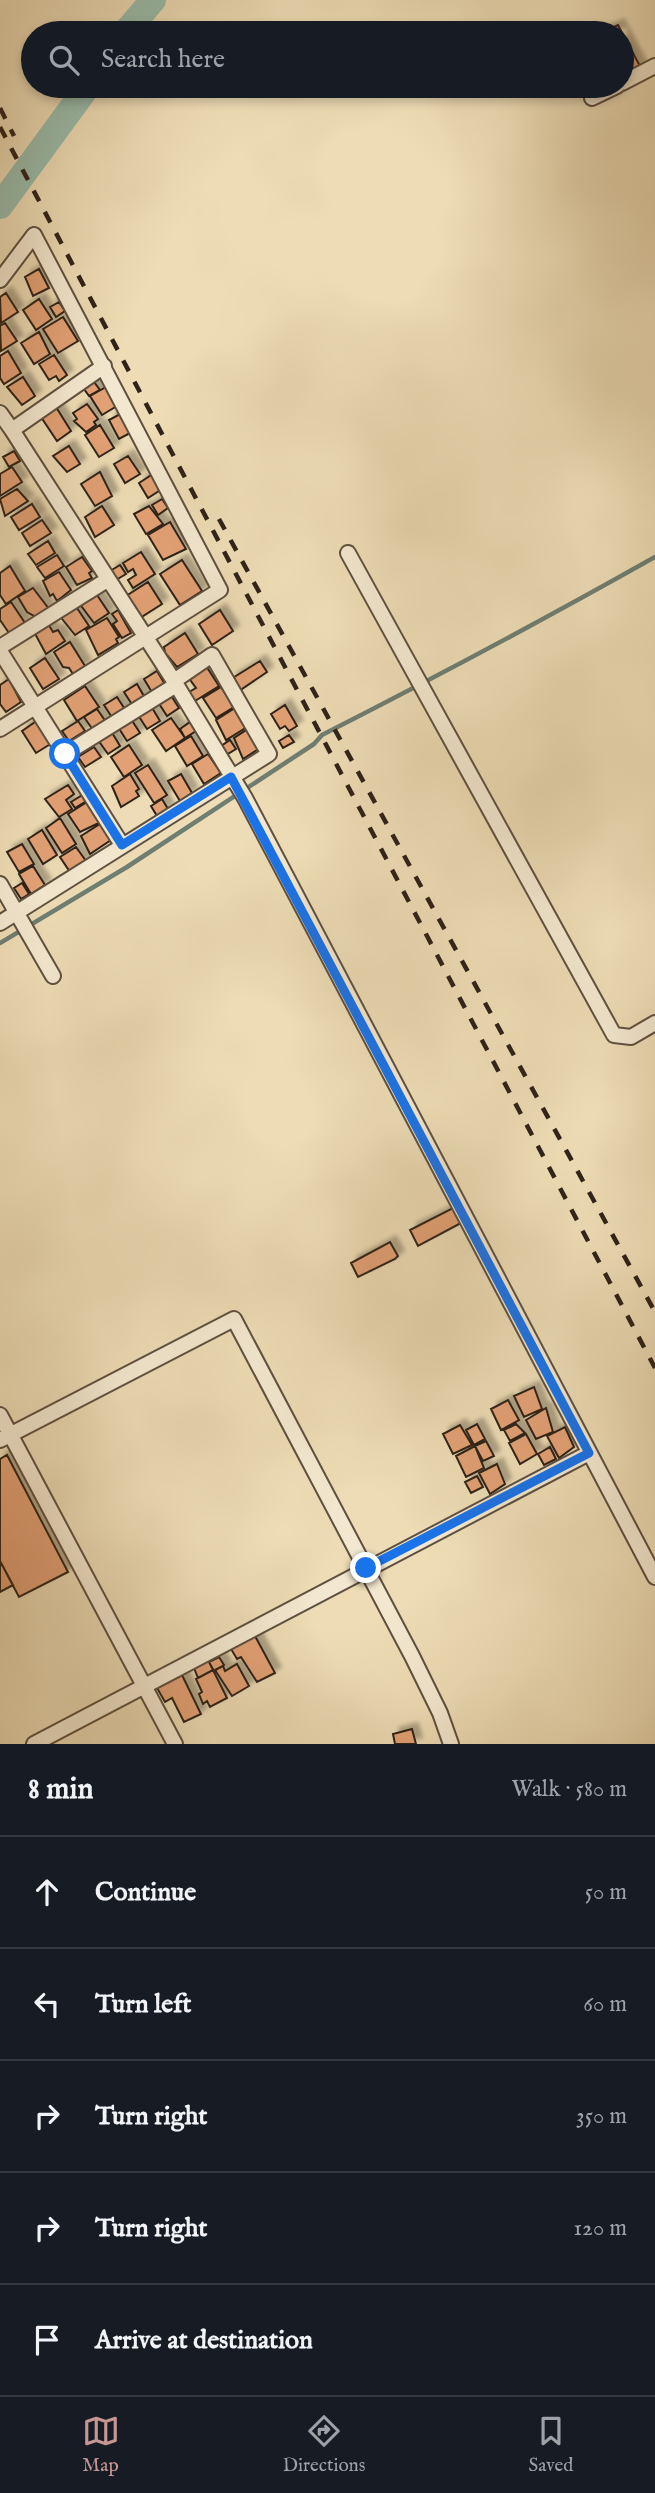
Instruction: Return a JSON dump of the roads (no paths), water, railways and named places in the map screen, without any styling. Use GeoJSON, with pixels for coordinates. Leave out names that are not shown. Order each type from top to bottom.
{"type":"FeatureCollection","features":[{"type":"Feature","properties":{"kind":"street"},"geometry":{"type":"LineString","coordinates":[[634,77],[655,66]]}},
{"type":"Feature","properties":{"kind":"street"},"geometry":{"type":"LineString","coordinates":[[0,281],[34,235],[220,590],[0,729]]}},
{"type":"Feature","properties":{"kind":"street"},"geometry":{"type":"LineString","coordinates":[[12,430],[104,366]]}},
{"type":"Feature","properties":{"kind":"street"},"geometry":{"type":"LineString","coordinates":[[0,412],[175,683],[245,797],[655,1577]]}},
{"type":"Feature","properties":{"kind":"street"},"geometry":{"type":"LineString","coordinates":[[348,553],[614,1035],[631,1037],[655,1023]]}},
{"type":"Feature","properties":{"kind":"street"},"geometry":{"type":"LineString","coordinates":[[107,580],[0,649],[122,845]]}},
{"type":"Feature","properties":{"kind":"street"},"geometry":{"type":"LineString","coordinates":[[0,923],[19,917],[122,845],[233,780],[269,754],[212,655],[175,683],[65,754]]}},
{"type":"Feature","properties":{"kind":"street"},"geometry":{"type":"LineString","coordinates":[[0,884],[53,976]]}},
{"type":"Feature","properties":{"kind":"street"},"geometry":{"type":"LineString","coordinates":[[5,1438],[234,1320],[366,1568],[440,1713],[451,1744]]}},
{"type":"Feature","properties":{"kind":"street"},"geometry":{"type":"LineString","coordinates":[[0,1415],[5,1438],[175,1744]]}},
{"type":"Feature","properties":{"kind":"street"},"geometry":{"type":"LineString","coordinates":[[34,1744],[589,1453]]}},
{"type":"Feature","properties":{"kind":"waterway"},"geometry":{"type":"LineString","coordinates":[[135,21],[153,0]]}},
{"type":"Feature","properties":{"kind":"waterway"},"geometry":{"type":"LineString","coordinates":[[0,206],[79,98]]}},
{"type":"Feature","properties":{"kind":"waterway"},"geometry":{"type":"LineString","coordinates":[[0,943],[127,867],[314,744],[322,735],[655,557]]}},
{"type":"Feature","properties":{"kind":"railway"},"geometry":{"type":"LineString","coordinates":[[0,108],[14,136]]}},
{"type":"Feature","properties":{"kind":"railway"},"geometry":{"type":"LineString","coordinates":[[0,127],[655,1368]]}},
{"type":"Feature","properties":{"kind":"railway"},"geometry":{"type":"LineString","coordinates":[[219,519],[655,1312]]}}]}
